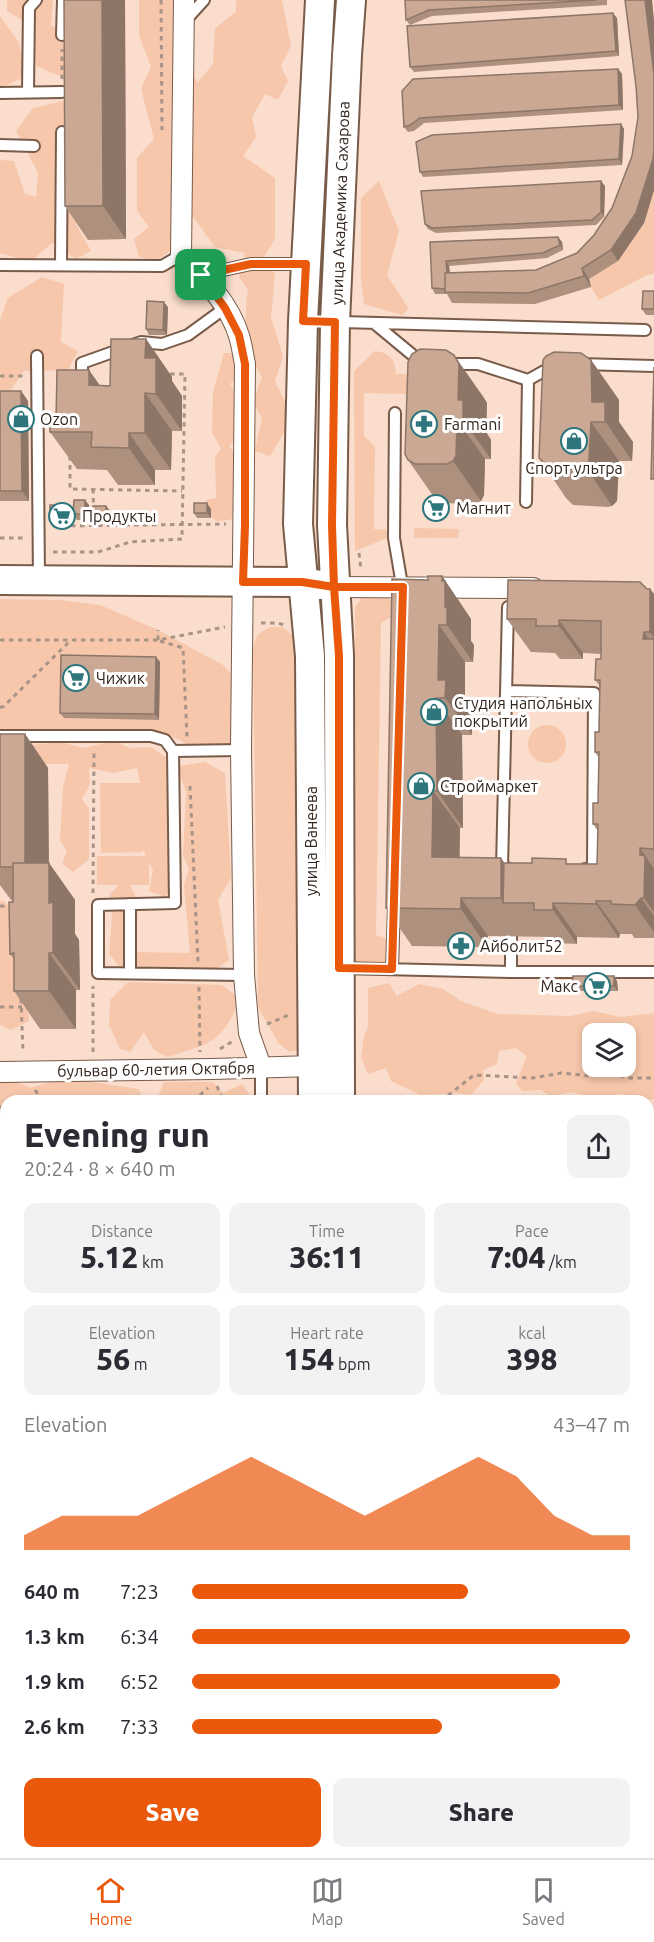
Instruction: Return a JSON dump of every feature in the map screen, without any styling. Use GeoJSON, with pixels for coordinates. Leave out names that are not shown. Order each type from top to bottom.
{"type":"FeatureCollection","features":[{"type":"Feature","properties":{"kind":"main road","name":"улица Академика Сахарова"},"geometry":{"type":"LineString","coordinates":[[302,582],[298,524],[303,321],[320,0]]}},
{"type":"Feature","properties":{"kind":"main road","name":"улица Академика Сахарова"},"geometry":{"type":"LineString","coordinates":[[334,587],[332,525],[335,322],[346,55],[351,0]]}},
{"type":"Feature","properties":{"kind":"main road"},"geometry":{"type":"LineString","coordinates":[[0,580],[302,582],[334,587]]}},
{"type":"Feature","properties":{"kind":"main road","name":"улица Ванеева"},"geometry":{"type":"LineString","coordinates":[[302,582],[310,656],[326,1065],[338,1095]]}},
{"type":"Feature","properties":{"kind":"main road","name":"улица Ванеева"},"geometry":{"type":"LineString","coordinates":[[315,1095],[326,1065],[339,968],[339,656],[334,587]]}},
{"type":"Feature","properties":{"kind":"street"},"geometry":{"type":"LineString","coordinates":[[184,0],[181,255],[201,275],[225,308],[239,335],[245,364],[245,525],[242,623],[243,975],[249,1033],[261,1067]]}},
{"type":"Feature","properties":{"kind":"street"},"geometry":{"type":"LineString","coordinates":[[334,587],[403,593],[508,588],[553,589]]}},
{"type":"Feature","properties":{"kind":"street","name":"бульвар 60-летия Октября"},"geometry":{"type":"LineString","coordinates":[[0,1072],[207,1076],[261,1067],[326,1065]]}},
{"type":"Feature","properties":{"kind":"lane"},"geometry":{"type":"LineString","coordinates":[[28,92],[29,8],[36,0]]}},
{"type":"Feature","properties":{"kind":"lane"},"geometry":{"type":"LineString","coordinates":[[62,35],[63,0]]}},
{"type":"Feature","properties":{"kind":"lane"},"geometry":{"type":"LineString","coordinates":[[183,22],[204,0]]}},
{"type":"Feature","properties":{"kind":"lane"},"geometry":{"type":"LineString","coordinates":[[0,93],[62,92]]}},
{"type":"Feature","properties":{"kind":"lane"},"geometry":{"type":"LineString","coordinates":[[61,265],[62,132]]}},
{"type":"Feature","properties":{"kind":"lane"},"geometry":{"type":"LineString","coordinates":[[0,145],[34,146]]}},
{"type":"Feature","properties":{"kind":"lane"},"geometry":{"type":"LineString","coordinates":[[0,265],[162,266],[181,255]]}},
{"type":"Feature","properties":{"kind":"lane"},"geometry":{"type":"LineString","coordinates":[[201,275],[251,264],[306,264]]}},
{"type":"Feature","properties":{"kind":"lane"},"geometry":{"type":"LineString","coordinates":[[82,390],[82,363],[141,342],[162,344],[188,335],[225,308]]}},
{"type":"Feature","properties":{"kind":"lane"},"geometry":{"type":"LineString","coordinates":[[303,321],[645,330]]}},
{"type":"Feature","properties":{"kind":"lane"},"geometry":{"type":"LineString","coordinates":[[374,323],[423,364],[478,364],[528,380],[557,363],[654,366]]}},
{"type":"Feature","properties":{"kind":"lane"},"geometry":{"type":"LineString","coordinates":[[37,356],[39,580]]}},
{"type":"Feature","properties":{"kind":"lane"},"geometry":{"type":"LineString","coordinates":[[526,502],[528,380]]}},
{"type":"Feature","properties":{"kind":"lane"},"geometry":{"type":"LineString","coordinates":[[395,413],[394,538],[403,593]]}},
{"type":"Feature","properties":{"kind":"lane"},"geometry":{"type":"LineString","coordinates":[[508,588],[502,868],[516,872]]}},
{"type":"Feature","properties":{"kind":"lane"},"geometry":{"type":"LineString","coordinates":[[506,691],[594,693],[593,869],[570,869]]}},
{"type":"Feature","properties":{"kind":"lane"},"geometry":{"type":"LineString","coordinates":[[0,736],[151,736],[165,740],[173,751],[175,903],[98,905],[98,973],[243,975]]}},
{"type":"Feature","properties":{"kind":"lane"},"geometry":{"type":"LineString","coordinates":[[173,751],[242,750]]}},
{"type":"Feature","properties":{"kind":"lane"},"geometry":{"type":"LineString","coordinates":[[392,969],[394,898]]}},
{"type":"Feature","properties":{"kind":"lane"},"geometry":{"type":"LineString","coordinates":[[130,904],[130,973]]}},
{"type":"Feature","properties":{"kind":"lane"},"geometry":{"type":"LineString","coordinates":[[511,972],[512,936]]}},
{"type":"Feature","properties":{"kind":"lane"},"geometry":{"type":"LineString","coordinates":[[339,968],[511,972],[654,972]]}},
{"type":"Feature","properties":{"kind":"lane"},"geometry":{"type":"LineString","coordinates":[[261,1067],[261,1095]]}},
{"type":"Feature","properties":{"kind":"path"},"geometry":{"type":"LineString","coordinates":[[161,0],[162,132]]}},
{"type":"Feature","properties":{"kind":"path"},"geometry":{"type":"LineString","coordinates":[[39,551],[98,552],[130,542],[182,539],[185,374],[164,374]]}},
{"type":"Feature","properties":{"kind":"path"},"geometry":{"type":"LineString","coordinates":[[0,376],[14,376]]}},
{"type":"Feature","properties":{"kind":"path"},"geometry":{"type":"LineString","coordinates":[[70,455],[70,489],[182,491]]}},
{"type":"Feature","properties":{"kind":"path"},"geometry":{"type":"LineString","coordinates":[[93,489],[93,525]]}},
{"type":"Feature","properties":{"kind":"path"},"geometry":{"type":"LineString","coordinates":[[70,526],[77,525]]}},
{"type":"Feature","properties":{"kind":"path"},"geometry":{"type":"LineString","coordinates":[[0,538],[19,538]]}},
{"type":"Feature","properties":{"kind":"path"},"geometry":{"type":"LineString","coordinates":[[159,540],[159,546]]}},
{"type":"Feature","properties":{"kind":"path"},"geometry":{"type":"LineString","coordinates":[[0,640],[158,640],[242,623],[278,623],[287,627]]}},
{"type":"Feature","properties":{"kind":"path"},"geometry":{"type":"LineString","coordinates":[[158,630],[158,640]]}},
{"type":"Feature","properties":{"kind":"path"},"geometry":{"type":"LineString","coordinates":[[0,707],[3,707],[71,640]]}},
{"type":"Feature","properties":{"kind":"path"},"geometry":{"type":"LineString","coordinates":[[158,640],[183,648],[199,974],[207,1076],[207,1091],[202,1095]]}},
{"type":"Feature","properties":{"kind":"path"},"geometry":{"type":"LineString","coordinates":[[0,906],[20,907]]}},
{"type":"Feature","properties":{"kind":"path"},"geometry":{"type":"LineString","coordinates":[[21,996],[23,1060]]}},
{"type":"Feature","properties":{"kind":"path"},"geometry":{"type":"LineString","coordinates":[[0,1007],[22,1007]]}},
{"type":"Feature","properties":{"kind":"path"},"geometry":{"type":"LineString","coordinates":[[267,1024],[298,1011]]}},
{"type":"Feature","properties":{"kind":"path"},"geometry":{"type":"LineString","coordinates":[[449,1095],[474,1075],[533,1078],[561,1073],[592,1076],[612,1073],[628,1078],[654,1078]]}},
{"type":"Feature","properties":{"kind":"shaded area"},"geometry":{"type":"Polygon","coordinates":[[[7,0],[53,0],[51,25],[77,38],[67,79],[36,66],[35,27],[7,11],[7,0]]]}},
{"type":"Feature","properties":{"kind":"shaded area"},"geometry":{"type":"Polygon","coordinates":[[[139,0],[184,0],[177,56],[198,82],[213,64],[215,28],[236,12],[236,0],[282,0],[291,46],[281,66],[288,81],[278,100],[265,94],[252,117],[256,137],[243,156],[275,178],[275,239],[264,257],[275,274],[271,318],[283,356],[275,381],[288,408],[285,431],[270,456],[255,451],[262,418],[253,402],[262,377],[252,356],[247,335],[248,290],[239,277],[245,253],[215,247],[193,217],[179,222],[177,246],[156,261],[139,257],[134,239],[149,227],[137,211],[137,158],[154,139],[141,89],[151,66],[139,36],[139,0]]]}},
{"type":"Feature","properties":{"kind":"shaded area"},"geometry":{"type":"Polygon","coordinates":[[[0,16],[19,43],[25,77],[2,87],[0,87],[0,16]]]}},
{"type":"Feature","properties":{"kind":"shaded area"},"geometry":{"type":"Polygon","coordinates":[[[67,100],[81,210],[76,224],[91,251],[76,259],[52,243],[30,262],[0,253],[0,160],[14,161],[25,194],[36,197],[38,173],[16,131],[33,108],[67,100]]]}},
{"type":"Feature","properties":{"kind":"shaded area"},"geometry":{"type":"Polygon","coordinates":[[[379,181],[399,231],[387,275],[409,309],[402,315],[364,304],[361,279],[361,198],[379,181]]]}},
{"type":"Feature","properties":{"kind":"shaded area"},"geometry":{"type":"Polygon","coordinates":[[[654,181],[654,274],[647,275],[599,300],[589,279],[654,181]]]}},
{"type":"Feature","properties":{"kind":"shaded area"},"geometry":{"type":"Polygon","coordinates":[[[42,277],[64,284],[61,342],[78,351],[68,370],[24,371],[7,395],[0,397],[0,320],[8,298],[42,277]]]}},
{"type":"Feature","properties":{"kind":"shaded area"},"geometry":{"type":"Polygon","coordinates":[[[375,351],[391,358],[396,374],[427,375],[410,394],[364,393],[364,436],[375,446],[374,529],[387,530],[387,538],[355,551],[354,371],[375,351]]]}},
{"type":"Feature","properties":{"kind":"shaded area"},"geometry":{"type":"Polygon","coordinates":[[[224,353],[237,353],[240,374],[230,384],[239,396],[240,433],[229,446],[239,459],[239,493],[231,520],[217,521],[204,512],[206,500],[216,498],[215,457],[221,449],[212,432],[213,392],[224,353]]]}},
{"type":"Feature","properties":{"kind":"shaded area"},"geometry":{"type":"Polygon","coordinates":[[[414,528],[459,529],[458,538],[414,538],[414,528]]]}},
{"type":"Feature","properties":{"kind":"shaded area"},"geometry":{"type":"Polygon","coordinates":[[[384,594],[392,602],[393,616],[381,623],[376,935],[385,938],[390,956],[383,974],[370,975],[361,972],[356,964],[355,607],[363,596],[384,594]]]}},
{"type":"Feature","properties":{"kind":"shaded area"},"geometry":{"type":"Polygon","coordinates":[[[0,599],[59,600],[100,605],[158,630],[223,665],[234,677],[237,748],[188,746],[180,740],[157,731],[0,730],[0,599]]]}},
{"type":"Feature","properties":{"kind":"shaded area"},"geometry":{"type":"Polygon","coordinates":[[[270,627],[283,627],[293,636],[296,649],[298,928],[306,937],[306,950],[298,954],[301,1018],[298,1019],[298,1050],[290,1052],[279,1044],[258,1007],[253,647],[258,634],[270,627]]]}},
{"type":"Feature","properties":{"kind":"shaded area"},"geometry":{"type":"Polygon","coordinates":[[[547,725],[560,731],[566,744],[560,757],[547,763],[534,757],[528,744],[534,731],[547,725]]]}},
{"type":"Feature","properties":{"kind":"shaded area"},"geometry":{"type":"Polygon","coordinates":[[[113,741],[130,748],[151,747],[179,766],[205,762],[225,773],[231,878],[218,900],[229,960],[215,970],[183,980],[122,970],[109,954],[112,918],[110,894],[119,885],[97,885],[97,856],[146,856],[143,849],[142,852],[101,853],[100,783],[140,783],[137,768],[113,773],[89,768],[90,784],[82,799],[89,809],[89,859],[73,872],[62,864],[67,851],[60,840],[63,787],[69,764],[20,764],[20,746],[60,742],[84,748],[113,741]],[[181,778],[166,780],[172,817],[177,884],[165,897],[149,891],[153,869],[149,863],[149,885],[129,885],[137,907],[132,952],[190,953],[184,885],[189,869],[183,855],[186,792],[181,778]]]}},
{"type":"Feature","properties":{"kind":"shaded area"},"geometry":{"type":"Polygon","coordinates":[[[0,901],[29,919],[27,962],[29,1021],[11,1030],[0,1025],[0,901]]]}},
{"type":"Feature","properties":{"kind":"shaded area"},"geometry":{"type":"Polygon","coordinates":[[[128,982],[222,985],[240,999],[227,1025],[213,1040],[167,1057],[154,1050],[144,1032],[130,1052],[120,1049],[109,1025],[110,1000],[128,982]]]}},
{"type":"Feature","properties":{"kind":"shaded area"},"geometry":{"type":"Polygon","coordinates":[[[389,983],[397,996],[419,984],[443,989],[461,1001],[497,1014],[571,1016],[593,1011],[621,1017],[654,1013],[654,1095],[581,1095],[573,1092],[548,1095],[541,1090],[522,1091],[516,1083],[527,1056],[516,1048],[499,1051],[497,1064],[483,1070],[484,1080],[471,1095],[458,1093],[420,1095],[391,1081],[386,1068],[368,1074],[361,1057],[364,1036],[368,1027],[368,988],[389,983]]]}},
{"type":"Feature","properties":{"kind":"shaded area"},"geometry":{"type":"Polygon","coordinates":[[[64,1078],[139,1089],[141,1095],[0,1095],[0,1081],[12,1079],[30,1088],[64,1078]]]}},
{"type":"Feature","properties":{"kind":"shaded area"},"geometry":{"type":"Polygon","coordinates":[[[164,1082],[213,1082],[223,1093],[242,1084],[250,1095],[159,1095],[164,1082]]]}},
{"type":"Feature","properties":{"kind":"building"},"geometry":{"type":"Polygon","coordinates":[[[64,0],[102,0],[103,206],[65,206],[64,0]]]}},
{"type":"Feature","properties":{"kind":"building"},"geometry":{"type":"Polygon","coordinates":[[[405,0],[596,0],[429,10],[406,20],[405,0]]]}},
{"type":"Feature","properties":{"kind":"building"},"geometry":{"type":"Polygon","coordinates":[[[625,0],[645,0],[654,75],[653,159],[636,213],[611,250],[582,268],[584,276],[528,293],[445,292],[445,273],[536,270],[577,253],[594,235],[612,208],[632,156],[638,117],[625,0]]]}},
{"type":"Feature","properties":{"kind":"building"},"geometry":{"type":"Polygon","coordinates":[[[613,13],[616,51],[410,67],[407,26],[613,13]]]}},
{"type":"Feature","properties":{"kind":"building"},"geometry":{"type":"Polygon","coordinates":[[[618,69],[619,105],[420,118],[404,127],[402,91],[413,79],[618,69]]]}},
{"type":"Feature","properties":{"kind":"building"},"geometry":{"type":"Polygon","coordinates":[[[621,124],[619,159],[420,172],[416,142],[432,135],[621,124]]]}},
{"type":"Feature","properties":{"kind":"building"},"geometry":{"type":"Polygon","coordinates":[[[601,181],[601,212],[592,220],[432,228],[425,224],[421,191],[601,181]]]}},
{"type":"Feature","properties":{"kind":"building"},"geometry":{"type":"Polygon","coordinates":[[[558,237],[560,245],[543,253],[446,261],[445,289],[432,288],[430,242],[558,237]]]}},
{"type":"Feature","properties":{"kind":"building"},"geometry":{"type":"Polygon","coordinates":[[[643,291],[654,291],[654,309],[642,309],[643,291]]]}},
{"type":"Feature","properties":{"kind":"building"},"geometry":{"type":"Polygon","coordinates":[[[147,301],[164,302],[163,330],[146,329],[147,301]]]}},
{"type":"Feature","properties":{"kind":"building"},"geometry":{"type":"Polygon","coordinates":[[[111,339],[146,339],[145,358],[156,358],[156,394],[145,393],[145,433],[129,433],[129,448],[91,447],[92,432],[50,432],[50,421],[56,421],[57,370],[89,370],[89,385],[110,386],[111,339]]]}},
{"type":"Feature","properties":{"kind":"building"},"geometry":{"type":"Polygon","coordinates":[[[420,349],[446,350],[454,355],[459,364],[458,400],[463,400],[463,420],[457,420],[456,456],[447,464],[415,464],[408,460],[405,454],[408,362],[412,354],[420,349]]]}},
{"type":"Feature","properties":{"kind":"building"},"geometry":{"type":"Polygon","coordinates":[[[554,352],[581,353],[591,360],[592,402],[605,402],[605,422],[591,422],[589,461],[585,466],[546,465],[539,458],[543,360],[554,352]]]}},
{"type":"Feature","properties":{"kind":"building"},"geometry":{"type":"Polygon","coordinates":[[[654,367],[654,479],[651,479],[654,367]]]}},
{"type":"Feature","properties":{"kind":"building"},"geometry":{"type":"Polygon","coordinates":[[[0,391],[21,391],[22,491],[0,491],[0,391]]]}},
{"type":"Feature","properties":{"kind":"building"},"geometry":{"type":"Polygon","coordinates":[[[74,500],[85,500],[85,514],[73,514],[74,500]]]}},
{"type":"Feature","properties":{"kind":"building"},"geometry":{"type":"Polygon","coordinates":[[[194,503],[207,503],[207,513],[194,513],[194,503]]]}},
{"type":"Feature","properties":{"kind":"building"},"geometry":{"type":"Polygon","coordinates":[[[50,505],[66,506],[66,515],[50,515],[50,505]]]}},
{"type":"Feature","properties":{"kind":"building"},"geometry":{"type":"Polygon","coordinates":[[[93,506],[106,506],[106,515],[93,515],[93,506]]]}},
{"type":"Feature","properties":{"kind":"building"},"geometry":{"type":"Polygon","coordinates":[[[428,576],[442,576],[442,581],[445,581],[445,607],[447,607],[447,625],[439,625],[438,680],[446,680],[445,698],[436,698],[437,791],[433,791],[432,857],[501,858],[501,898],[461,898],[461,909],[386,908],[392,579],[428,580],[428,576]]]}},
{"type":"Feature","properties":{"kind":"building"},"geometry":{"type":"Polygon","coordinates":[[[508,580],[640,582],[650,589],[650,632],[644,632],[643,639],[654,639],[654,849],[640,848],[640,855],[645,856],[644,898],[641,898],[635,905],[611,904],[611,901],[596,901],[596,904],[553,903],[553,910],[534,910],[534,903],[503,903],[504,863],[532,863],[532,858],[566,859],[566,864],[597,864],[598,824],[593,824],[593,803],[598,803],[599,752],[595,752],[595,732],[599,732],[600,680],[595,680],[596,659],[601,659],[601,621],[559,620],[559,626],[536,626],[536,619],[507,619],[508,580]]]}},
{"type":"Feature","properties":{"kind":"building"},"geometry":{"type":"Polygon","coordinates":[[[61,655],[156,657],[155,714],[60,713],[61,655]]]}},
{"type":"Feature","properties":{"kind":"building"},"geometry":{"type":"Polygon","coordinates":[[[0,734],[25,734],[25,863],[13,863],[13,867],[0,867],[0,734]]]}},
{"type":"Feature","properties":{"kind":"building"},"geometry":{"type":"Polygon","coordinates":[[[13,863],[49,863],[49,903],[53,902],[53,953],[49,953],[49,991],[14,991],[14,953],[10,954],[9,902],[13,902],[13,863]]]}},
{"type":"Feature","properties":{"kind":"building"},"geometry":{"type":"Polygon","coordinates":[[[573,976],[614,976],[614,986],[573,986],[573,976]]]}},
{"type":"Feature","properties":{"kind":"place","name":"Ozon"},"geometry":{"type":"Point","coordinates":[21,419]}},
{"type":"Feature","properties":{"kind":"place","name":"Farmani"},"geometry":{"type":"Point","coordinates":[424,424]}},
{"type":"Feature","properties":{"kind":"place","name":"Спорт ультра"},"geometry":{"type":"Point","coordinates":[574,441]}},
{"type":"Feature","properties":{"kind":"place","name":"Магнит"},"geometry":{"type":"Point","coordinates":[436,508]}},
{"type":"Feature","properties":{"kind":"place","name":"Продукты"},"geometry":{"type":"Point","coordinates":[62,516]}},
{"type":"Feature","properties":{"kind":"place","name":"Чижик"},"geometry":{"type":"Point","coordinates":[76,678]}},
{"type":"Feature","properties":{"kind":"place","name":"Студия напольных покрытий"},"geometry":{"type":"Point","coordinates":[434,712]}},
{"type":"Feature","properties":{"kind":"place","name":"Строймаркет"},"geometry":{"type":"Point","coordinates":[421,786]}},
{"type":"Feature","properties":{"kind":"place","name":"Айболит52"},"geometry":{"type":"Point","coordinates":[461,946]}},
{"type":"Feature","properties":{"kind":"place","name":"Макс"},"geometry":{"type":"Point","coordinates":[597,986]}},
{"type":"Feature","properties":{"kind":"route"},"geometry":{"type":"LineString","coordinates":[[201,275],[225,308],[239,335],[245,364],[243,582],[302,582],[334,587],[339,656],[339,968],[392,969],[403,587],[334,587],[332,525],[335,322],[303,321],[306,264],[251,264],[201,275]]}}]}
